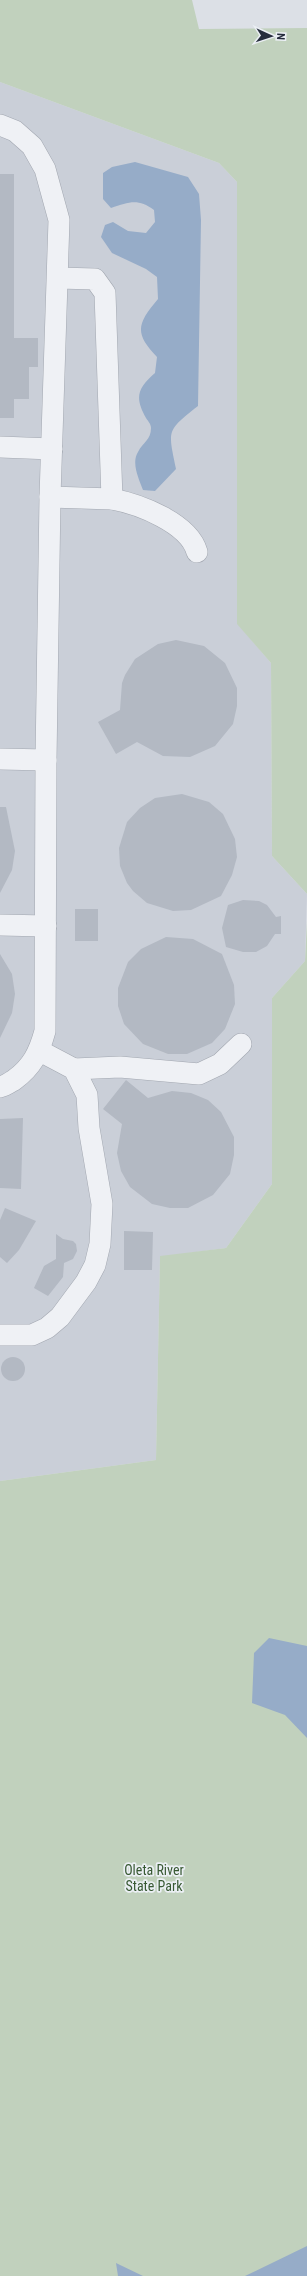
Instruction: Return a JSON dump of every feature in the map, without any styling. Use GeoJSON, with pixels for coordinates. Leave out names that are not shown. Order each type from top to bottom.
{"type":"FeatureCollection","features":[{"type":"Feature","properties":{"kind":"lane"},"geometry":{"type":"LineString","coordinates":[[0,125],[16,131],[32,146],[45,169],[59,220],[50,497],[46,760],[45,1031],[40,1051],[25,1072],[0,1088]]}},
{"type":"Feature","properties":{"kind":"lane"},"geometry":{"type":"LineString","coordinates":[[58,278],[94,279],[100,284],[105,293],[112,499]]}},
{"type":"Feature","properties":{"kind":"lane"},"geometry":{"type":"LineString","coordinates":[[0,448],[52,449]]}},
{"type":"Feature","properties":{"kind":"lane"},"geometry":{"type":"LineString","coordinates":[[50,497],[112,499],[137,505],[172,523],[195,545],[198,552]]}},
{"type":"Feature","properties":{"kind":"lane"},"geometry":{"type":"LineString","coordinates":[[0,758],[46,760]]}},
{"type":"Feature","properties":{"kind":"lane"},"geometry":{"type":"LineString","coordinates":[[0,925],[46,926]]}},
{"type":"Feature","properties":{"kind":"lane"},"geometry":{"type":"LineString","coordinates":[[40,1051],[74,1069],[120,1067],[199,1074],[220,1064],[241,1044]]}},
{"type":"Feature","properties":{"kind":"lane"},"geometry":{"type":"LineString","coordinates":[[0,1335],[32,1335],[47,1328],[60,1317],[77,1296],[95,1265],[100,1244],[102,1204],[89,1128],[87,1095],[74,1069]]}},
{"type":"Feature","properties":{"kind":"shaded area"},"geometry":{"type":"Polygon","coordinates":[[[0,82],[219,163],[237,182],[237,623],[271,663],[272,856],[307,894],[305,961],[272,998],[272,1184],[226,1248],[160,1257],[156,1460],[0,1481],[0,82]]]}},
{"type":"Feature","properties":{"kind":"green space"},"geometry":{"type":"Polygon","coordinates":[[[0,0],[192,0],[199,29],[307,28],[307,894],[272,856],[271,663],[237,624],[237,182],[219,163],[0,82],[0,0]]]}},
{"type":"Feature","properties":{"kind":"green space","name":"Oleta River State Park"},"geometry":{"type":"Polygon","coordinates":[[[307,921],[307,2276],[0,2276],[0,1481],[156,1460],[160,1256],[226,1248],[272,1184],[272,998],[305,961],[307,921]]]}},
{"type":"Feature","properties":{"kind":"water"},"geometry":{"type":"Polygon","coordinates":[[[135,162],[188,177],[199,194],[201,220],[198,406],[180,421],[172,432],[171,439],[176,469],[155,491],[143,490],[136,471],[135,461],[138,452],[151,432],[150,425],[142,411],[139,398],[145,383],[155,373],[157,357],[144,341],[141,328],[142,322],[146,315],[158,299],[157,277],[146,269],[112,253],[101,237],[105,225],[113,222],[128,231],[146,233],[155,222],[154,210],[148,206],[133,202],[111,208],[103,199],[103,173],[112,167],[135,162]]]}},
{"type":"Feature","properties":{"kind":"water"},"geometry":{"type":"Polygon","coordinates":[[[269,1638],[307,1646],[307,1738],[285,1715],[252,1703],[254,1653],[269,1638]]]}},
{"type":"Feature","properties":{"kind":"water"},"geometry":{"type":"Polygon","coordinates":[[[307,2246],[307,2276],[245,2276],[307,2246]]]}},
{"type":"Feature","properties":{"kind":"water"},"geometry":{"type":"Polygon","coordinates":[[[116,2263],[143,2276],[118,2276],[116,2263]]]}},
{"type":"Feature","properties":{"kind":"building"},"geometry":{"type":"Polygon","coordinates":[[[0,174],[14,174],[14,338],[38,338],[38,367],[29,367],[29,399],[14,399],[14,418],[0,418],[0,174]]]}},
{"type":"Feature","properties":{"kind":"building"},"geometry":{"type":"Polygon","coordinates":[[[176,640],[204,646],[225,663],[237,688],[237,706],[233,724],[215,746],[190,757],[163,756],[137,742],[116,754],[98,722],[120,710],[122,683],[135,659],[158,644],[176,640]]]}},
{"type":"Feature","properties":{"kind":"building"},"geometry":{"type":"Polygon","coordinates":[[[182,794],[209,802],[223,814],[235,839],[237,857],[232,875],[221,896],[191,910],[173,911],[147,903],[133,891],[127,883],[120,866],[119,848],[127,822],[140,808],[155,798],[182,794]]]}},
{"type":"Feature","properties":{"kind":"building"},"geometry":{"type":"Polygon","coordinates":[[[0,807],[6,807],[15,851],[12,870],[0,893],[0,807]]]}},
{"type":"Feature","properties":{"kind":"building"},"geometry":{"type":"Polygon","coordinates":[[[243,900],[259,901],[267,905],[276,917],[281,916],[281,934],[275,934],[267,946],[256,952],[243,952],[226,947],[222,928],[228,905],[243,900]]]}},
{"type":"Feature","properties":{"kind":"building"},"geometry":{"type":"Polygon","coordinates":[[[75,909],[98,909],[98,941],[75,941],[75,909]]]}},
{"type":"Feature","properties":{"kind":"building"},"geometry":{"type":"Polygon","coordinates":[[[166,937],[193,939],[222,954],[234,985],[235,1004],[225,1029],[212,1043],[187,1054],[168,1054],[143,1044],[124,1024],[118,1006],[118,988],[128,962],[141,949],[166,937]]]}},
{"type":"Feature","properties":{"kind":"building"},"geometry":{"type":"Polygon","coordinates":[[[0,954],[12,974],[15,994],[12,1013],[0,1038],[0,954]]]}},
{"type":"Feature","properties":{"kind":"building"},"geometry":{"type":"Polygon","coordinates":[[[126,1080],[148,1098],[172,1091],[191,1093],[208,1100],[221,1112],[234,1137],[234,1155],[230,1174],[213,1195],[188,1208],[170,1208],[152,1204],[130,1187],[121,1171],[117,1153],[122,1124],[103,1109],[126,1080]]]}},
{"type":"Feature","properties":{"kind":"building"},"geometry":{"type":"Polygon","coordinates":[[[23,1118],[21,1189],[0,1188],[0,1119],[23,1118]]]}},
{"type":"Feature","properties":{"kind":"building"},"geometry":{"type":"Polygon","coordinates":[[[5,1208],[36,1221],[19,1250],[7,1263],[0,1257],[0,1220],[5,1208]]]}},
{"type":"Feature","properties":{"kind":"building"},"geometry":{"type":"Polygon","coordinates":[[[124,1231],[153,1232],[152,1270],[124,1270],[124,1231]]]}},
{"type":"Feature","properties":{"kind":"building"},"geometry":{"type":"Polygon","coordinates":[[[56,1234],[63,1239],[73,1241],[76,1244],[77,1251],[73,1259],[64,1263],[63,1277],[48,1296],[34,1288],[44,1266],[56,1259],[56,1234]]]}},
{"type":"Feature","properties":{"kind":"building"},"geometry":{"type":"Polygon","coordinates":[[[13,1357],[22,1360],[25,1369],[22,1378],[13,1381],[4,1378],[1,1369],[4,1360],[13,1357]]]}}]}
